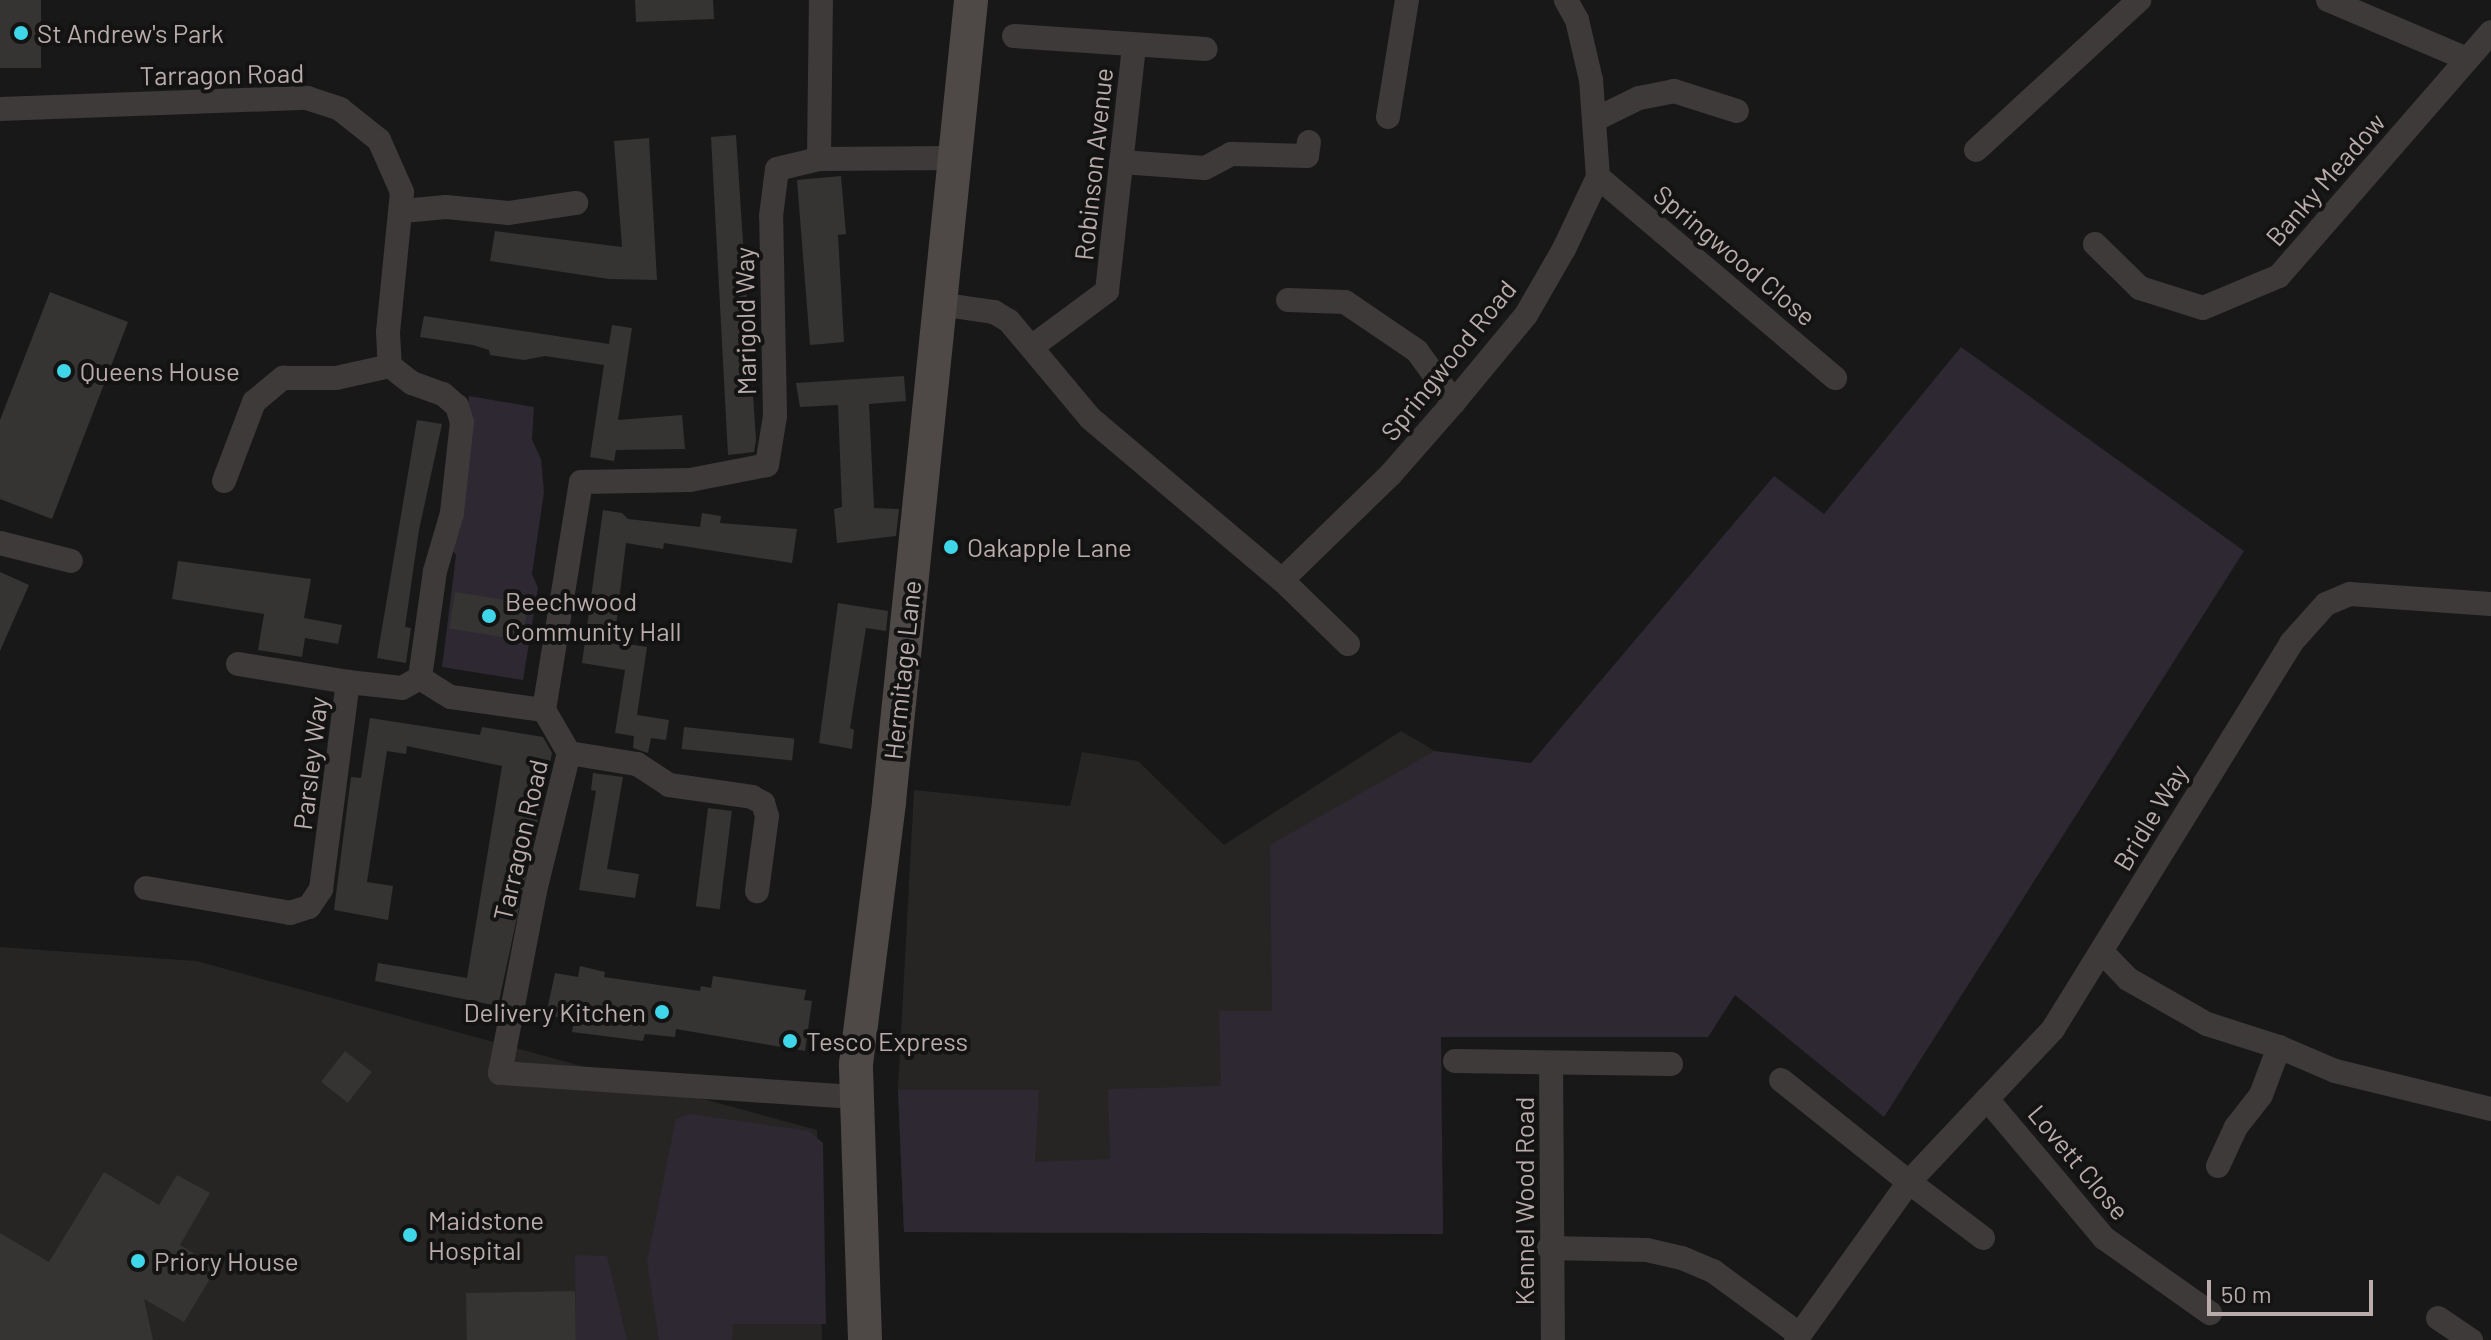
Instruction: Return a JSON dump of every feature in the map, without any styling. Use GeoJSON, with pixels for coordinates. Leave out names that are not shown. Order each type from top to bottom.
{"type":"FeatureCollection","features":[{"type":"Feature","properties":{"kind":"main road","name":"Hermitage Lane"},"geometry":{"type":"LineString","coordinates":[[865,1340],[854,1097],[971,0]]}},
{"type":"Feature","properties":{"kind":"street"},"geometry":{"type":"LineString","coordinates":[[819,159],[821,0]]}},
{"type":"Feature","properties":{"kind":"street"},"geometry":{"type":"LineString","coordinates":[[1388,117],[1407,0]]}},
{"type":"Feature","properties":{"kind":"street"},"geometry":{"type":"LineString","coordinates":[[1566,0],[1588,65],[1598,177]]}},
{"type":"Feature","properties":{"kind":"street"},"geometry":{"type":"LineString","coordinates":[[1976,150],[2139,0]]}},
{"type":"Feature","properties":{"kind":"street"},"geometry":{"type":"LineString","coordinates":[[2328,0],[2467,59]]}},
{"type":"Feature","properties":{"kind":"street","name":"Banky Meadow"},"geometry":{"type":"LineString","coordinates":[[2095,244],[2140,288],[2203,308],[2279,276],[2491,32]]}},
{"type":"Feature","properties":{"kind":"street"},"geometry":{"type":"LineString","coordinates":[[1014,36],[1206,49]]}},
{"type":"Feature","properties":{"kind":"street","name":"Robinson Avenue"},"geometry":{"type":"LineString","coordinates":[[1033,346],[1107,291],[1134,46]]}},
{"type":"Feature","properties":{"kind":"street"},"geometry":{"type":"LineString","coordinates":[[1594,120],[1639,98],[1674,91],[1737,111]]}},
{"type":"Feature","properties":{"kind":"street","name":"Tarragon Road"},"geometry":{"type":"LineString","coordinates":[[0,109],[307,98],[340,109],[379,140],[394,165],[403,211],[388,332],[390,366]]}},
{"type":"Feature","properties":{"kind":"street"},"geometry":{"type":"LineString","coordinates":[[1121,162],[1205,168],[1231,154],[1307,156],[1309,142]]}},
{"type":"Feature","properties":{"kind":"street","name":"Marigold Way"},"geometry":{"type":"LineString","coordinates":[[544,710],[581,482],[690,480],[767,465],[775,416],[772,181],[777,169],[819,159],[956,158]]}},
{"type":"Feature","properties":{"kind":"street","name":"Springwood Close"},"geometry":{"type":"LineString","coordinates":[[1598,177],[1835,378]]}},
{"type":"Feature","properties":{"kind":"street","name":"Springwood Road"},"geometry":{"type":"LineString","coordinates":[[1282,580],[1391,474],[1526,315],[1598,177]]}},
{"type":"Feature","properties":{"kind":"street"},"geometry":{"type":"LineString","coordinates":[[403,211],[446,207],[509,213],[576,203]]}},
{"type":"Feature","properties":{"kind":"street"},"geometry":{"type":"LineString","coordinates":[[1288,300],[1345,302],[1417,351],[1454,402]]}},
{"type":"Feature","properties":{"kind":"street"},"geometry":{"type":"LineString","coordinates":[[939,304],[994,312],[1033,346],[1090,418],[1282,580],[1348,644]]}},
{"type":"Feature","properties":{"kind":"street"},"geometry":{"type":"LineString","coordinates":[[224,481],[254,402],[283,378],[336,378],[390,366],[412,383],[443,394],[457,406],[462,422],[461,448],[452,513],[435,571],[420,678],[451,697],[544,710]]}},
{"type":"Feature","properties":{"kind":"street"},"geometry":{"type":"LineString","coordinates":[[0,543],[71,561]]}},
{"type":"Feature","properties":{"kind":"street","name":"Bridle Way"},"geometry":{"type":"LineString","coordinates":[[1798,1338],[1906,1187],[2053,1029],[2291,643],[2326,604],[2350,594],[2491,604]]}},
{"type":"Feature","properties":{"kind":"street"},"geometry":{"type":"LineString","coordinates":[[238,664],[348,682]]}},
{"type":"Feature","properties":{"kind":"street","name":"Parsley Way"},"geometry":{"type":"LineString","coordinates":[[146,888],[290,913],[309,907],[321,889],[348,682],[402,688],[420,678]]}},
{"type":"Feature","properties":{"kind":"street","name":"Tarragon Road"},"geometry":{"type":"LineString","coordinates":[[544,710],[569,753],[535,891],[500,1073],[854,1097]]}},
{"type":"Feature","properties":{"kind":"street"},"geometry":{"type":"LineString","coordinates":[[569,753],[637,764],[669,785],[752,797],[763,803],[767,816],[757,891]]}},
{"type":"Feature","properties":{"kind":"street"},"geometry":{"type":"LineString","coordinates":[[2102,952],[2128,979],[2207,1024],[2279,1047],[2335,1071],[2491,1109]]}},
{"type":"Feature","properties":{"kind":"street"},"geometry":{"type":"LineString","coordinates":[[2218,1166],[2236,1127],[2261,1095],[2279,1047]]}},
{"type":"Feature","properties":{"kind":"street"},"geometry":{"type":"LineString","coordinates":[[1455,1061],[1671,1064]]}},
{"type":"Feature","properties":{"kind":"street","name":"Kennel Wood Road"},"geometry":{"type":"LineString","coordinates":[[1551,1063],[1549,1248],[1553,1340]]}},
{"type":"Feature","properties":{"kind":"street"},"geometry":{"type":"LineString","coordinates":[[1781,1080],[1906,1187],[1983,1238]]}},
{"type":"Feature","properties":{"kind":"street","name":"Lovett Close"},"geometry":{"type":"LineString","coordinates":[[1987,1099],[2104,1238],[2210,1313]]}},
{"type":"Feature","properties":{"kind":"street"},"geometry":{"type":"LineString","coordinates":[[1549,1248],[1647,1250],[1682,1258],[1713,1271],[1798,1338]]}},
{"type":"Feature","properties":{"kind":"street"},"geometry":{"type":"LineString","coordinates":[[2438,1318],[2471,1340]]}},
{"type":"Feature","properties":{"kind":"shaded area"},"geometry":{"type":"Polygon","coordinates":[[[1961,347],[2244,551],[1884,1117],[1735,995],[1708,1037],[1441,1037],[1443,1234],[904,1232],[898,1090],[1039,1090],[1035,1162],[1110,1159],[1108,1089],[1221,1086],[1219,1011],[1272,1011],[1270,845],[1435,751],[1531,763],[1774,476],[1824,514],[1961,347]]]}},
{"type":"Feature","properties":{"kind":"shaded area"},"geometry":{"type":"Polygon","coordinates":[[[469,396],[534,407],[532,440],[541,459],[544,492],[532,574],[538,588],[523,680],[442,667],[456,555],[449,546],[457,524],[469,396]]]}},
{"type":"Feature","properties":{"kind":"shaded area"},"geometry":{"type":"Polygon","coordinates":[[[1401,731],[1435,751],[1443,1234],[904,1232],[898,1090],[914,790],[1070,806],[1082,752],[1138,761],[1224,845],[1401,731]]]}},
{"type":"Feature","properties":{"kind":"shaded area","name":"Maidstone Hospital"},"geometry":{"type":"Polygon","coordinates":[[[0,947],[196,961],[817,1130],[822,1340],[0,1340],[0,947]]]}},
{"type":"Feature","properties":{"kind":"shaded area"},"geometry":{"type":"Polygon","coordinates":[[[690,1114],[809,1131],[823,1143],[826,1324],[733,1324],[732,1340],[659,1340],[647,1261],[676,1119],[690,1114]]]}},
{"type":"Feature","properties":{"kind":"shaded area"},"geometry":{"type":"Polygon","coordinates":[[[575,1255],[607,1256],[627,1340],[576,1340],[575,1255]]]}},
{"type":"Feature","properties":{"kind":"building","name":"St Andrew's Park"},"geometry":{"type":"Polygon","coordinates":[[[0,0],[41,0],[41,68],[0,68],[0,0]]]}},
{"type":"Feature","properties":{"kind":"building"},"geometry":{"type":"Polygon","coordinates":[[[635,0],[713,0],[714,19],[636,22],[635,0]]]}},
{"type":"Feature","properties":{"kind":"building"},"geometry":{"type":"Polygon","coordinates":[[[736,135],[756,440],[754,452],[728,455],[711,137],[736,135]]]}},
{"type":"Feature","properties":{"kind":"building"},"geometry":{"type":"Polygon","coordinates":[[[649,138],[657,280],[609,279],[490,261],[495,231],[622,247],[614,141],[649,138]]]}},
{"type":"Feature","properties":{"kind":"building"},"geometry":{"type":"Polygon","coordinates":[[[841,176],[846,234],[838,235],[844,342],[810,345],[797,180],[841,176]]]}},
{"type":"Feature","properties":{"kind":"building","name":"Queens House"},"geometry":{"type":"Polygon","coordinates":[[[50,292],[128,322],[52,519],[0,499],[0,420],[50,292]]]}},
{"type":"Feature","properties":{"kind":"building"},"geometry":{"type":"Polygon","coordinates":[[[424,316],[609,344],[612,325],[632,328],[618,420],[682,415],[685,449],[616,450],[614,461],[590,457],[604,365],[545,356],[524,360],[490,355],[489,350],[473,345],[420,337],[424,316]]]}},
{"type":"Feature","properties":{"kind":"building"},"geometry":{"type":"Polygon","coordinates":[[[904,376],[906,401],[869,404],[874,508],[899,509],[896,536],[837,543],[834,509],[842,507],[838,405],[800,407],[796,383],[904,376]]]}},
{"type":"Feature","properties":{"kind":"building"},"geometry":{"type":"Polygon","coordinates":[[[417,420],[442,424],[419,530],[405,627],[411,628],[406,663],[377,658],[417,420]]]}},
{"type":"Feature","properties":{"kind":"building"},"geometry":{"type":"Polygon","coordinates":[[[603,510],[622,513],[628,519],[700,527],[702,513],[721,516],[720,523],[797,529],[792,563],[664,543],[663,549],[626,543],[614,642],[647,647],[637,715],[669,720],[666,740],[651,738],[648,753],[633,748],[634,736],[615,733],[625,670],[582,663],[603,510]]]}},
{"type":"Feature","properties":{"kind":"building"},"geometry":{"type":"Polygon","coordinates":[[[178,561],[311,579],[304,618],[342,625],[338,644],[305,638],[302,657],[258,650],[264,614],[172,599],[178,561]]]}},
{"type":"Feature","properties":{"kind":"building"},"geometry":{"type":"Polygon","coordinates":[[[0,572],[29,585],[0,651],[0,572]]]}},
{"type":"Feature","properties":{"kind":"building","name":"Beechwood Community Hall"},"geometry":{"type":"Polygon","coordinates":[[[455,592],[528,604],[522,640],[449,629],[455,592]]]}},
{"type":"Feature","properties":{"kind":"building"},"geometry":{"type":"Polygon","coordinates":[[[838,603],[888,611],[886,631],[866,628],[850,728],[854,730],[852,749],[819,743],[838,603]]]}},
{"type":"Feature","properties":{"kind":"building"},"geometry":{"type":"Polygon","coordinates":[[[370,718],[480,735],[482,727],[543,737],[552,753],[498,1006],[375,981],[378,963],[467,978],[502,766],[407,746],[406,754],[387,751],[367,882],[393,886],[388,920],[334,910],[351,777],[361,778],[370,718]]]}},
{"type":"Feature","properties":{"kind":"building"},"geometry":{"type":"Polygon","coordinates":[[[684,727],[794,739],[792,760],[682,749],[684,727]]]}},
{"type":"Feature","properties":{"kind":"building"},"geometry":{"type":"Polygon","coordinates":[[[593,773],[623,777],[607,869],[639,874],[635,898],[579,890],[596,791],[591,790],[593,773]]]}},
{"type":"Feature","properties":{"kind":"building"},"geometry":{"type":"Polygon","coordinates":[[[708,808],[732,811],[720,909],[696,906],[708,808]]]}},
{"type":"Feature","properties":{"kind":"building"},"geometry":{"type":"Polygon","coordinates":[[[580,966],[605,972],[604,977],[700,991],[701,986],[711,988],[713,976],[806,990],[804,1000],[812,1001],[805,1051],[676,1029],[675,1037],[645,1034],[643,1041],[572,1032],[574,1020],[546,1015],[555,973],[578,977],[580,966]]]}},
{"type":"Feature","properties":{"kind":"building"},"geometry":{"type":"Polygon","coordinates":[[[345,1051],[372,1072],[348,1103],[321,1082],[345,1051]]]}},
{"type":"Feature","properties":{"kind":"building","name":"Priory House"},"geometry":{"type":"Polygon","coordinates":[[[104,1172],[159,1205],[177,1175],[210,1193],[180,1245],[217,1267],[184,1322],[144,1299],[153,1340],[0,1340],[0,1233],[49,1262],[104,1172]]]}},
{"type":"Feature","properties":{"kind":"building","name":"Maidstone Hospital"},"geometry":{"type":"Polygon","coordinates":[[[575,1291],[576,1340],[467,1340],[466,1293],[575,1291]]]}},
{"type":"Feature","properties":{"kind":"place","name":"St Andrew's Park"},"geometry":{"type":"Point","coordinates":[21,33]}},
{"type":"Feature","properties":{"kind":"place","name":"Queens House"},"geometry":{"type":"Point","coordinates":[64,371]}},
{"type":"Feature","properties":{"kind":"place","name":"Oakapple Lane"},"geometry":{"type":"Point","coordinates":[951,547]}},
{"type":"Feature","properties":{"kind":"place","name":"Beechwood Community Hall"},"geometry":{"type":"Point","coordinates":[489,616]}},
{"type":"Feature","properties":{"kind":"place","name":"Delivery Kitchen"},"geometry":{"type":"Point","coordinates":[662,1012]}},
{"type":"Feature","properties":{"kind":"place","name":"Tesco Express"},"geometry":{"type":"Point","coordinates":[790,1041]}},
{"type":"Feature","properties":{"kind":"place","name":"Maidstone Hospital"},"geometry":{"type":"Point","coordinates":[410,1235]}},
{"type":"Feature","properties":{"kind":"place","name":"Priory House"},"geometry":{"type":"Point","coordinates":[138,1261]}}]}
